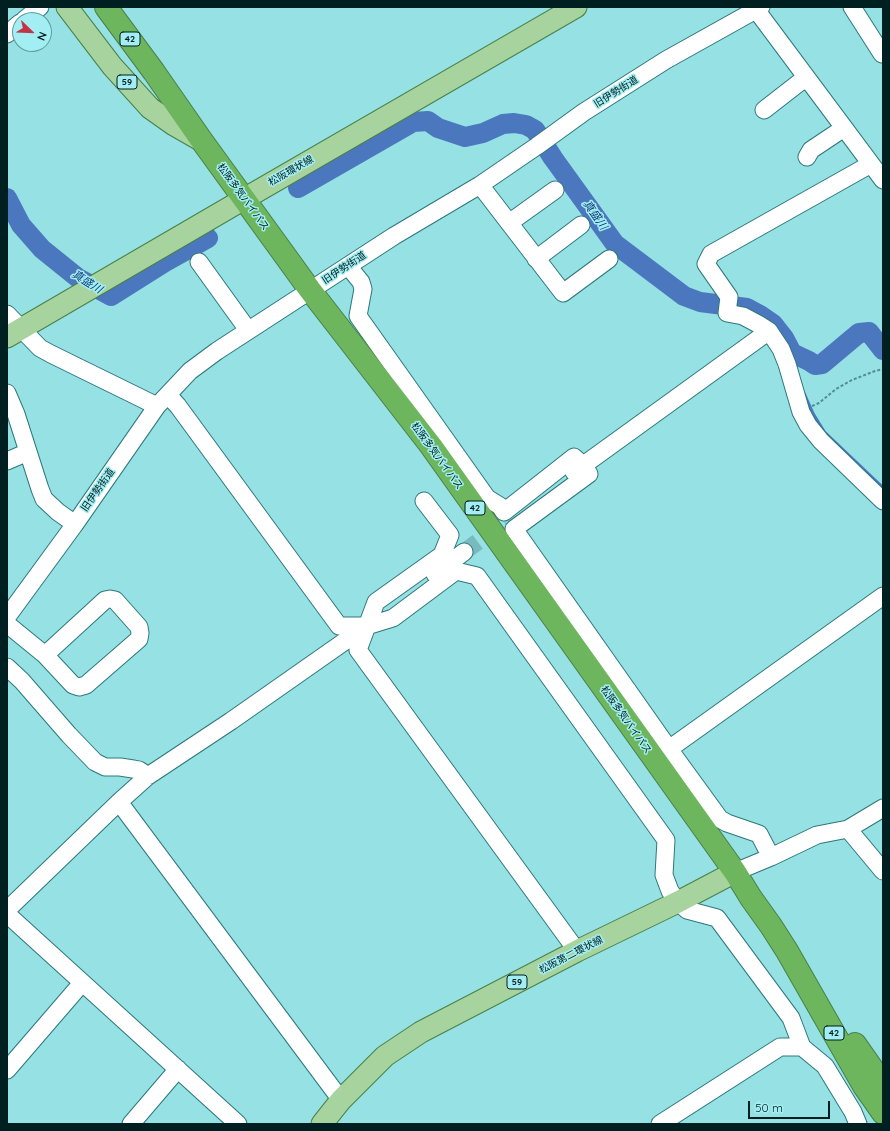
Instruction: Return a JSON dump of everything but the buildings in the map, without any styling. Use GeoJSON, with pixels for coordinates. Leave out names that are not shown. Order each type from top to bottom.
{"type":"FeatureCollection","features":[{"type":"Feature","properties":{"kind":"highway","name":"松阪多気バイパス"},"geometry":{"type":"LineString","coordinates":[[106,7],[310,290],[431,446],[735,872],[787,951],[883,1084]]}},
{"type":"Feature","properties":{"kind":"highway","name":"松阪多気バイパス"},"geometry":{"type":"LineString","coordinates":[[787,951],[864,1086],[883,1113]]}},
{"type":"Feature","properties":{"kind":"main road","name":"59"},"geometry":{"type":"LineString","coordinates":[[67,7],[112,66],[150,108],[174,125],[202,141]]}},
{"type":"Feature","properties":{"kind":"main road","name":"松阪環状線"},"geometry":{"type":"LineString","coordinates":[[12,327],[65,303],[576,7]]}},
{"type":"Feature","properties":{"kind":"main road","name":"松阪第二環状線"},"geometry":{"type":"LineString","coordinates":[[322,1124],[341,1100],[385,1056],[421,1032],[577,951],[678,902],[735,872]]}},
{"type":"Feature","properties":{"kind":"street"},"geometry":{"type":"LineString","coordinates":[[852,7],[882,54]]}},
{"type":"Feature","properties":{"kind":"street"},"geometry":{"type":"LineString","coordinates":[[757,8],[807,80],[883,180]]}},
{"type":"Feature","properties":{"kind":"street","name":"旧伊勢街道"},"geometry":{"type":"LineString","coordinates":[[7,617],[75,524],[162,400],[190,371],[248,330],[394,236],[480,185],[584,112],[666,60],[757,8]]}},
{"type":"Feature","properties":{"kind":"street"},"geometry":{"type":"LineString","coordinates":[[764,110],[800,82],[807,80]]}},
{"type":"Feature","properties":{"kind":"street"},"geometry":{"type":"LineString","coordinates":[[807,157],[811,150],[844,128]]}},
{"type":"Feature","properties":{"kind":"street"},"geometry":{"type":"LineString","coordinates":[[872,164],[711,254],[706,264],[728,305],[768,331],[781,349],[801,412],[808,425],[821,441],[883,500]]}},
{"type":"Feature","properties":{"kind":"street"},"geometry":{"type":"LineString","coordinates":[[480,185],[563,293],[609,259]]}},
{"type":"Feature","properties":{"kind":"street"},"geometry":{"type":"LineString","coordinates":[[509,223],[555,190]]}},
{"type":"Feature","properties":{"kind":"street"},"geometry":{"type":"LineString","coordinates":[[536,258],[581,226]]}},
{"type":"Feature","properties":{"kind":"street"},"geometry":{"type":"LineString","coordinates":[[199,262],[248,330]]}},
{"type":"Feature","properties":{"kind":"street"},"geometry":{"type":"LineString","coordinates":[[348,266],[361,282],[362,290],[358,316],[487,498],[500,506],[504,512],[574,457],[583,465],[589,474],[514,529],[720,819],[727,823],[759,834],[772,857]]}},
{"type":"Feature","properties":{"kind":"street"},"geometry":{"type":"LineString","coordinates":[[12,327],[40,348],[51,354],[178,406],[339,626],[367,626],[393,618],[456,572],[477,576],[666,840],[664,875],[670,891],[678,902],[687,910],[717,918],[791,1018],[802,1047],[826,1066],[853,1112],[858,1124]]}},
{"type":"Feature","properties":{"kind":"street"},"geometry":{"type":"LineString","coordinates":[[504,522],[768,331]]}},
{"type":"Feature","properties":{"kind":"street"},"geometry":{"type":"LineString","coordinates":[[7,393],[16,414],[44,499],[58,512],[75,524]]}},
{"type":"Feature","properties":{"kind":"street"},"geometry":{"type":"LineString","coordinates":[[7,461],[28,452]]}},
{"type":"Feature","properties":{"kind":"street"},"geometry":{"type":"LineString","coordinates":[[424,501],[450,535],[442,555],[376,602],[358,650],[577,951]]}},
{"type":"Feature","properties":{"kind":"street"},"geometry":{"type":"LineString","coordinates":[[7,910],[148,776],[231,721],[367,626],[464,552]]}},
{"type":"Feature","properties":{"kind":"street"},"geometry":{"type":"LineString","coordinates":[[669,749],[883,596]]}},
{"type":"Feature","properties":{"kind":"street"},"geometry":{"type":"LineString","coordinates":[[7,624],[45,655],[73,685],[79,687],[86,685],[139,639],[139,627],[115,600],[104,600],[45,655]]}},
{"type":"Feature","properties":{"kind":"street"},"geometry":{"type":"LineString","coordinates":[[7,667],[95,762],[105,767],[133,768],[148,776]]}},
{"type":"Feature","properties":{"kind":"street"},"geometry":{"type":"LineString","coordinates":[[119,802],[341,1100]]}},
{"type":"Feature","properties":{"kind":"street"},"geometry":{"type":"LineString","coordinates":[[735,872],[772,857],[817,835],[848,829],[883,808]]}},
{"type":"Feature","properties":{"kind":"street"},"geometry":{"type":"LineString","coordinates":[[848,829],[883,871]]}},
{"type":"Feature","properties":{"kind":"street"},"geometry":{"type":"LineString","coordinates":[[7,914],[238,1124]]}},
{"type":"Feature","properties":{"kind":"street"},"geometry":{"type":"LineString","coordinates":[[7,1070],[82,983]]}},
{"type":"Feature","properties":{"kind":"street"},"geometry":{"type":"LineString","coordinates":[[660,1124],[780,1048],[802,1047]]}},
{"type":"Feature","properties":{"kind":"street"},"geometry":{"type":"LineString","coordinates":[[130,1124],[178,1069]]}},
{"type":"Feature","properties":{"kind":"path"},"geometry":{"type":"LineString","coordinates":[[817,404],[836,389],[852,380],[883,369]]}},
{"type":"Feature","properties":{"kind":"waterway","name":"真盛川"},"geometry":{"type":"LineString","coordinates":[[298,188],[413,122],[428,121],[438,128],[465,137],[483,133],[503,124],[514,123],[526,125],[535,130],[553,158],[615,244],[684,296],[700,302],[747,308],[773,324],[784,338],[792,353],[815,365],[822,364],[859,333],[869,332],[883,350]]}},
{"type":"Feature","properties":{"kind":"waterway","name":"真盛川"},"geometry":{"type":"LineString","coordinates":[[7,198],[21,225],[42,249],[78,278],[111,296],[165,262],[208,238]]}},
{"type":"Feature","properties":{"kind":"waterway","name":"真盛川"},"geometry":{"type":"LineString","coordinates":[[792,353],[794,361]]}},
{"type":"Feature","properties":{"kind":"waterway"},"geometry":{"type":"LineString","coordinates":[[804,394],[813,414],[824,432],[883,488]]}},
{"type":"Feature","properties":{"kind":"tunnel"},"geometry":{"type":"LineString","coordinates":[[464,552],[505,522]]}}]}
